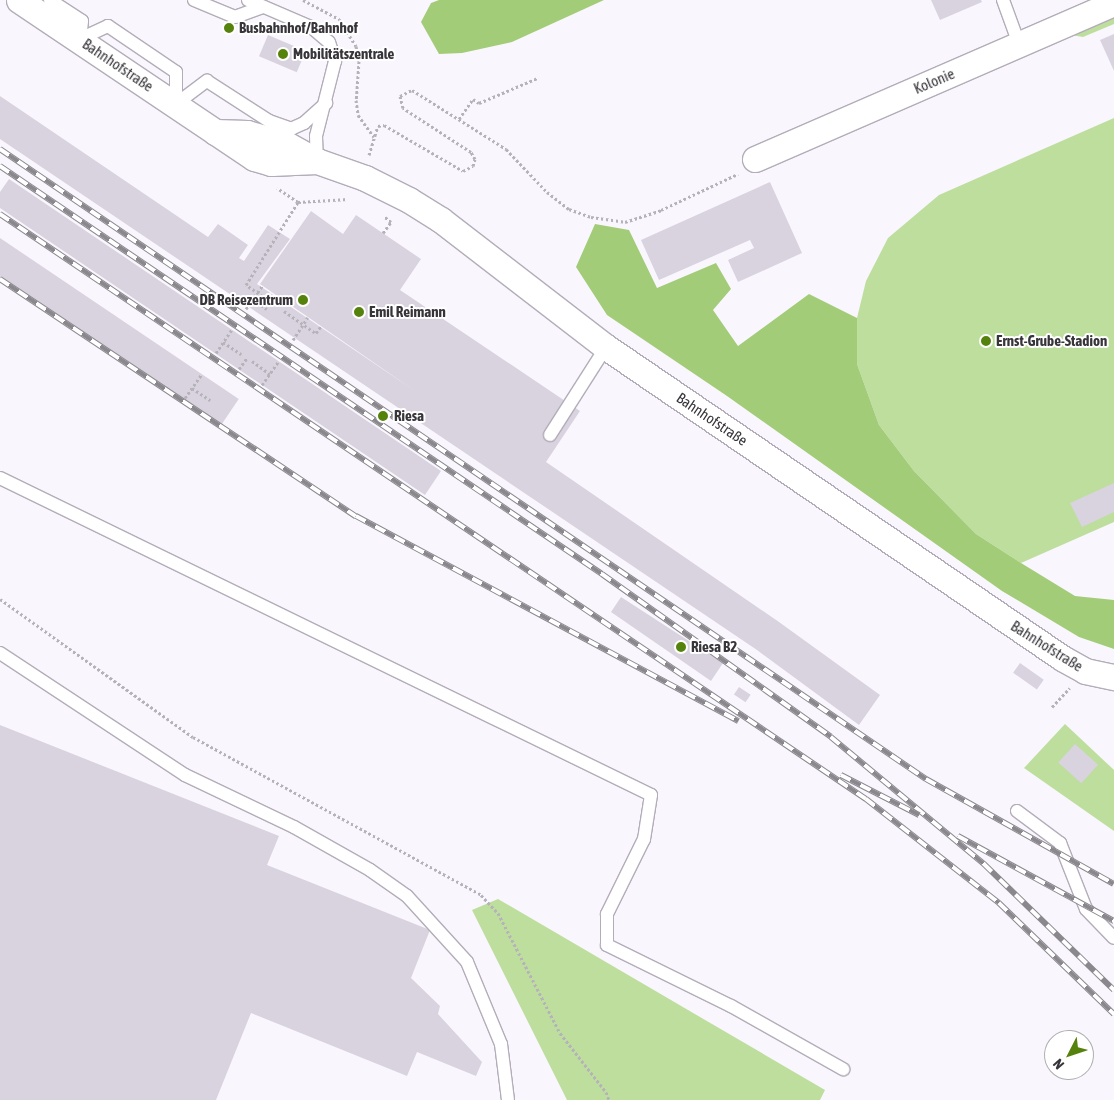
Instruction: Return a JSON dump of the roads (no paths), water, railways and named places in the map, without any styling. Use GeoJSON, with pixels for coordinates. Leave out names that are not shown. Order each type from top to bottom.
{"type":"FeatureCollection","features":[{"type":"Feature","properties":{"kind":"street","name":"Bahnhofstraße"},"geometry":{"type":"LineString","coordinates":[[19,0],[80,39],[254,158],[271,163],[317,161]]}},
{"type":"Feature","properties":{"kind":"street","name":"Kolonie"},"geometry":{"type":"LineString","coordinates":[[755,159],[1114,3]]}},
{"type":"Feature","properties":{"kind":"street","name":"Bahnhofstraße"},"geometry":{"type":"LineString","coordinates":[[215,132],[260,125],[286,144],[317,161],[365,178],[441,220],[606,347],[1062,658],[1086,671],[1111,678]]}},
{"type":"Feature","properties":{"kind":"lane"},"geometry":{"type":"LineString","coordinates":[[50,0],[82,21],[80,39]]}},
{"type":"Feature","properties":{"kind":"lane"},"geometry":{"type":"LineString","coordinates":[[194,0],[235,17],[263,6]]}},
{"type":"Feature","properties":{"kind":"lane"},"geometry":{"type":"LineString","coordinates":[[248,0],[311,27],[329,42],[335,61],[326,103],[316,136],[317,161]]}},
{"type":"Feature","properties":{"kind":"lane"},"geometry":{"type":"LineString","coordinates":[[1003,0],[1019,44]]}},
{"type":"Feature","properties":{"kind":"lane"},"geometry":{"type":"LineString","coordinates":[[176,104],[207,81],[260,125],[292,129],[326,103]]}},
{"type":"Feature","properties":{"kind":"lane"},"geometry":{"type":"LineString","coordinates":[[260,125],[292,129]]}},
{"type":"Feature","properties":{"kind":"lane"},"geometry":{"type":"LineString","coordinates":[[550,435],[606,347]]}},
{"type":"Feature","properties":{"kind":"lane"},"geometry":{"type":"LineString","coordinates":[[0,478],[651,796],[644,839],[607,914],[607,945],[730,1006],[843,1069]]}},
{"type":"Feature","properties":{"kind":"lane"},"geometry":{"type":"LineString","coordinates":[[0,653],[185,775],[294,828],[370,870],[407,896],[440,929],[471,970],[501,1044],[508,1100]]}},
{"type":"Feature","properties":{"kind":"lane"},"geometry":{"type":"LineString","coordinates":[[1017,810],[1060,843],[1086,909],[1114,938]]}},
{"type":"Feature","properties":{"kind":"railway"},"geometry":{"type":"LineString","coordinates":[[0,149],[926,779],[1114,884]]}},
{"type":"Feature","properties":{"kind":"railway"},"geometry":{"type":"LineString","coordinates":[[0,166],[602,574],[831,737],[984,864],[1114,990]]}},
{"type":"Feature","properties":{"kind":"railway"},"geometry":{"type":"LineString","coordinates":[[0,214],[866,799],[999,903],[1114,1014]]}},
{"type":"Feature","properties":{"kind":"railway"},"geometry":{"type":"LineString","coordinates":[[0,279],[356,516],[739,721]]}},
{"type":"Feature","properties":{"kind":"railway"},"geometry":{"type":"LineString","coordinates":[[841,775],[919,815]]}},
{"type":"Feature","properties":{"kind":"railway"},"geometry":{"type":"LineString","coordinates":[[958,836],[1114,921]]}},
{"type":"Feature","properties":{"kind":"place","name":"Busbahnhof/Bahnhof"},"geometry":{"type":"Point","coordinates":[229,28]}},
{"type":"Feature","properties":{"kind":"place","name":"Mobilitätszentrale"},"geometry":{"type":"Point","coordinates":[283,54]}},
{"type":"Feature","properties":{"kind":"place","name":"DB Reisezentrum"},"geometry":{"type":"Point","coordinates":[303,300]}},
{"type":"Feature","properties":{"kind":"place","name":"Emil Reimann"},"geometry":{"type":"Point","coordinates":[359,312]}},
{"type":"Feature","properties":{"kind":"place","name":"Ernst-Grube-Stadion"},"geometry":{"type":"Point","coordinates":[986,341]}},
{"type":"Feature","properties":{"kind":"place","name":"Riesa"},"geometry":{"type":"Point","coordinates":[383,416]}},
{"type":"Feature","properties":{"kind":"place","name":"Riesa B2"},"geometry":{"type":"Point","coordinates":[681,647]}}]}
